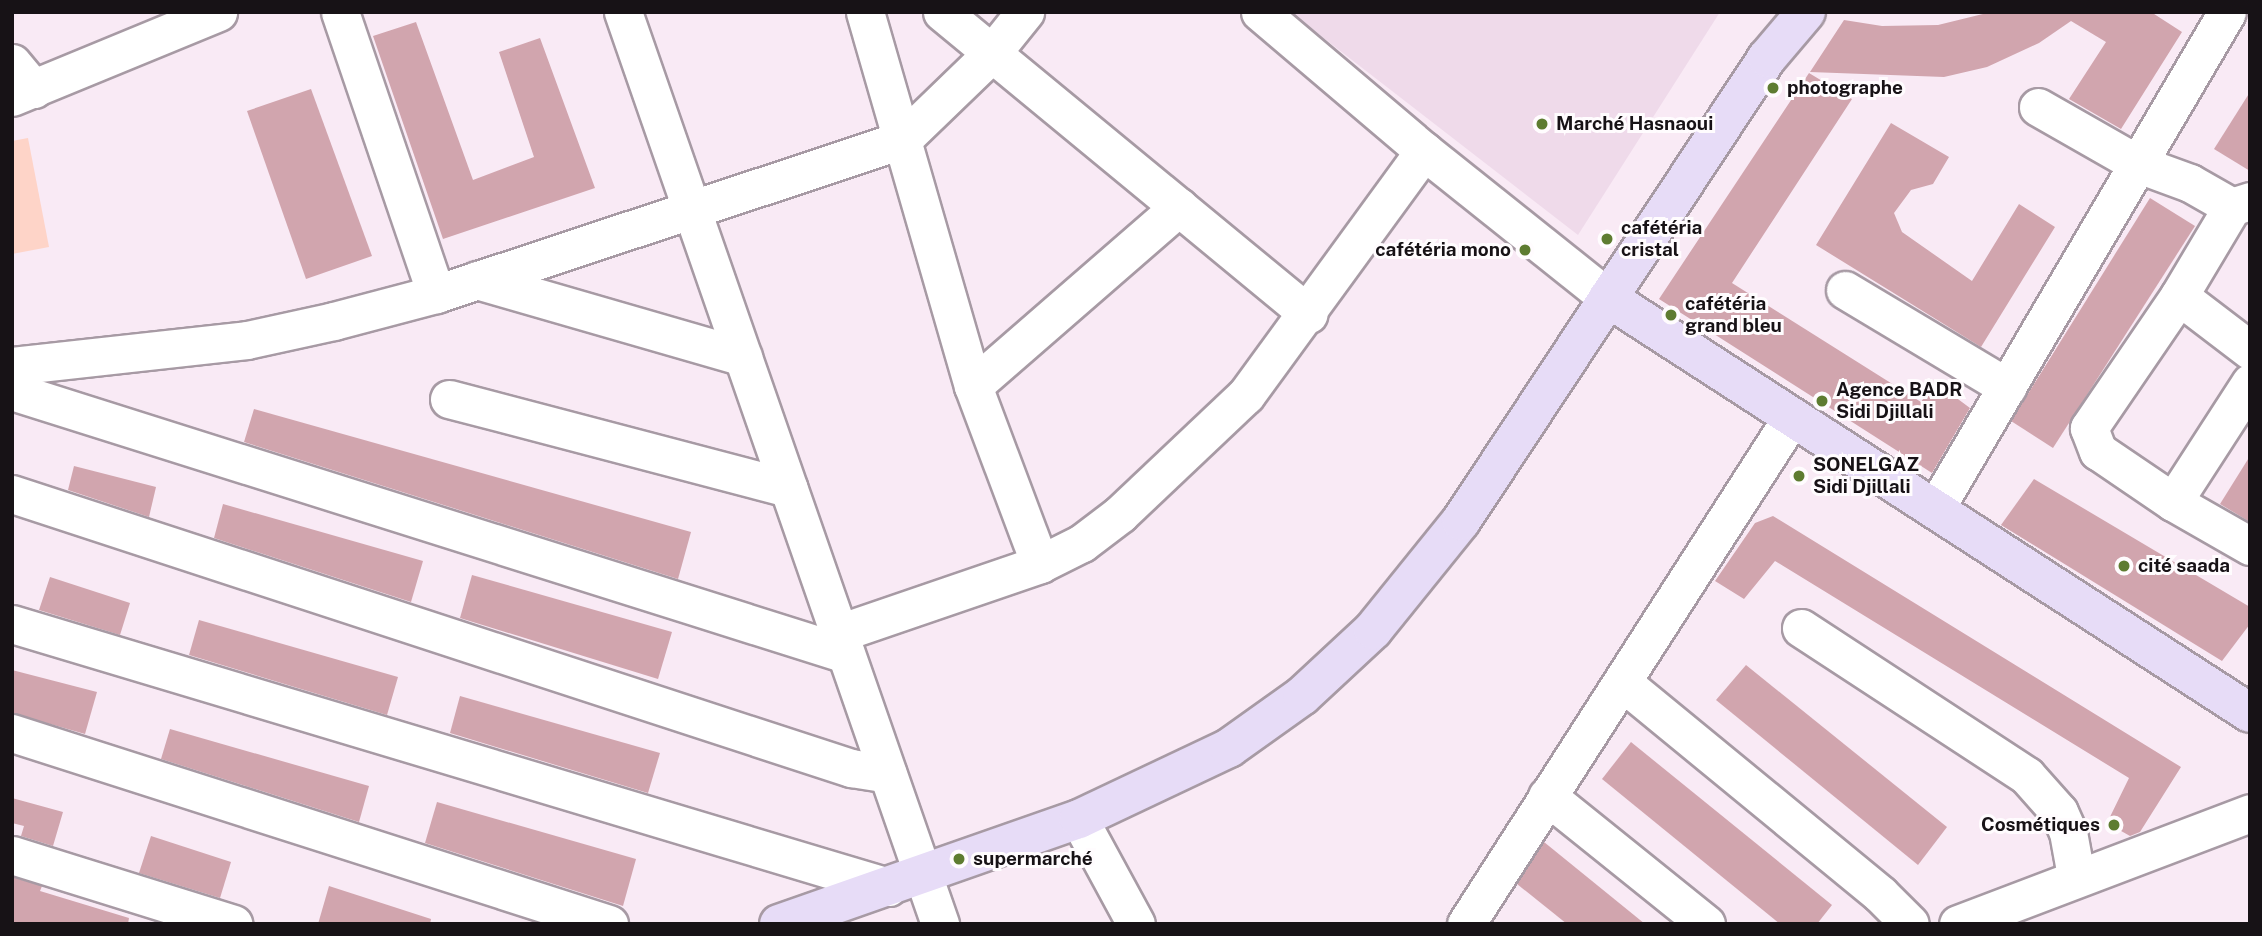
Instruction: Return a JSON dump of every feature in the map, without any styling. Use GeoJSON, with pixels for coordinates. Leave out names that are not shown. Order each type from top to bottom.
{"type":"FeatureCollection","features":[{"type":"Feature","properties":{"kind":"main road"},"geometry":{"type":"LineString","coordinates":[[1767,58],[1786,12]]}},
{"type":"Feature","properties":{"kind":"main road"},"geometry":{"type":"LineString","coordinates":[[779,924],[906,882],[1079,819],[1229,748],[1302,696],[1373,630],[1461,521],[1767,58],[1806,12]]}},
{"type":"Feature","properties":{"kind":"main road"},"geometry":{"type":"LineString","coordinates":[[1608,298],[2250,713]]}},
{"type":"Feature","properties":{"kind":"street"},"geometry":{"type":"LineString","coordinates":[[340,12],[436,294]]}},
{"type":"Feature","properties":{"kind":"street"},"geometry":{"type":"LineString","coordinates":[[623,12],[888,774],[906,882],[940,924]]}},
{"type":"Feature","properties":{"kind":"street"},"geometry":{"type":"LineString","coordinates":[[865,12],[974,386],[1040,564]]}},
{"type":"Feature","properties":{"kind":"street"},"geometry":{"type":"LineString","coordinates":[[942,12],[1309,314]]}},
{"type":"Feature","properties":{"kind":"street"},"geometry":{"type":"LineString","coordinates":[[12,366],[247,340],[436,294],[902,140],[992,53],[1025,12]]}},
{"type":"Feature","properties":{"kind":"street"},"geometry":{"type":"LineString","coordinates":[[1260,12],[1424,151],[1608,298]]}},
{"type":"Feature","properties":{"kind":"street"},"geometry":{"type":"LineString","coordinates":[[1935,509],[2227,12]]}},
{"type":"Feature","properties":{"kind":"street"},"geometry":{"type":"LineString","coordinates":[[19,83],[195,16]]}},
{"type":"Feature","properties":{"kind":"street"},"geometry":{"type":"LineString","coordinates":[[2038,107],[2138,164],[2241,204],[2089,428],[2090,440],[2098,452],[2173,502],[2250,546]]}},
{"type":"Feature","properties":{"kind":"street"},"geometry":{"type":"LineString","coordinates":[[12,391],[843,644],[1040,564],[1082,543],[1179,463],[1246,395],[1309,314],[1424,151]]}},
{"type":"Feature","properties":{"kind":"street"},"geometry":{"type":"LineString","coordinates":[[974,386],[1179,207]]}},
{"type":"Feature","properties":{"kind":"street"},"geometry":{"type":"LineString","coordinates":[[477,280],[743,357]]}},
{"type":"Feature","properties":{"kind":"street"},"geometry":{"type":"LineString","coordinates":[[1845,290],[2007,387]]}},
{"type":"Feature","properties":{"kind":"street"},"geometry":{"type":"LineString","coordinates":[[2179,296],[2250,349]]}},
{"type":"Feature","properties":{"kind":"street"},"geometry":{"type":"LineString","coordinates":[[2173,502],[2250,383]]}},
{"type":"Feature","properties":{"kind":"street"},"geometry":{"type":"LineString","coordinates":[[449,399],[789,488]]}},
{"type":"Feature","properties":{"kind":"street"},"geometry":{"type":"LineString","coordinates":[[1466,924],[1792,417]]}},
{"type":"Feature","properties":{"kind":"street"},"geometry":{"type":"LineString","coordinates":[[12,494],[851,768],[888,774]]}},
{"type":"Feature","properties":{"kind":"street"},"geometry":{"type":"LineString","coordinates":[[12,624],[906,882]]}},
{"type":"Feature","properties":{"kind":"street"},"geometry":{"type":"LineString","coordinates":[[1801,628],[2027,776],[2059,812],[2068,832],[2076,876]]}},
{"type":"Feature","properties":{"kind":"street"},"geometry":{"type":"LineString","coordinates":[[1622,682],[1910,924]]}},
{"type":"Feature","properties":{"kind":"street"},"geometry":{"type":"LineString","coordinates":[[12,733],[609,924]]}},
{"type":"Feature","properties":{"kind":"street"},"geometry":{"type":"LineString","coordinates":[[1548,796],[1706,924]]}},
{"type":"Feature","properties":{"kind":"street"},"geometry":{"type":"LineString","coordinates":[[1958,924],[2076,876],[2250,813]]}},
{"type":"Feature","properties":{"kind":"street"},"geometry":{"type":"LineString","coordinates":[[1079,819],[1136,924]]}},
{"type":"Feature","properties":{"kind":"street"},"geometry":{"type":"LineString","coordinates":[[12,855],[155,912],[215,921]]}},
{"type":"Feature","properties":{"kind":"shaded area","name":"Marché Hasnaoui"},"geometry":{"type":"Polygon","coordinates":[[[1290,12],[1720,12],[1578,235],[1290,12]]]}},
{"type":"Feature","properties":{"kind":"shaded area"},"geometry":{"type":"Polygon","coordinates":[[[28,138],[49,247],[12,254],[12,141],[28,138]]]}},
{"type":"Feature","properties":{"kind":"building"},"geometry":{"type":"Polygon","coordinates":[[[1991,12],[2151,12],[2182,32],[2121,129],[2069,99],[2106,42],[2071,21],[2039,43],[1987,67],[1944,77],[1810,72],[1844,20],[1882,26],[1938,25],[1991,12]]]}},
{"type":"Feature","properties":{"kind":"building"},"geometry":{"type":"Polygon","coordinates":[[[416,22],[473,180],[534,157],[499,52],[540,38],[595,188],[443,239],[373,36],[416,22]]]}},
{"type":"Feature","properties":{"kind":"building"},"geometry":{"type":"Polygon","coordinates":[[[1809,73],[1852,99],[1732,283],[1921,402],[1935,382],[1970,408],[1932,473],[1659,299],[1809,73]]]}},
{"type":"Feature","properties":{"kind":"building"},"geometry":{"type":"Polygon","coordinates":[[[311,89],[372,256],[306,279],[247,111],[311,89]]]}},
{"type":"Feature","properties":{"kind":"building"},"geometry":{"type":"Polygon","coordinates":[[[2250,92],[2250,171],[2214,149],[2250,92]]]}},
{"type":"Feature","properties":{"kind":"building"},"geometry":{"type":"Polygon","coordinates":[[[1891,123],[1949,157],[1933,184],[1911,190],[1894,213],[1902,232],[1972,281],[2019,204],[2055,227],[1981,347],[1816,245],[1891,123]]]}},
{"type":"Feature","properties":{"kind":"building"},"geometry":{"type":"Polygon","coordinates":[[[2150,198],[2195,226],[2053,448],[2011,421],[2150,198]]]}},
{"type":"Feature","properties":{"kind":"building"},"geometry":{"type":"Polygon","coordinates":[[[254,409],[691,532],[678,579],[244,442],[254,409]]]}},
{"type":"Feature","properties":{"kind":"building"},"geometry":{"type":"Polygon","coordinates":[[[2250,456],[2250,522],[2220,504],[2250,456]]]}},
{"type":"Feature","properties":{"kind":"building"},"geometry":{"type":"Polygon","coordinates":[[[74,466],[156,487],[149,517],[68,490],[74,466]]]}},
{"type":"Feature","properties":{"kind":"building","name":"cité saada"},"geometry":{"type":"Polygon","coordinates":[[[2034,479],[2250,607],[2250,624],[2222,661],[2001,525],[2034,479]]]}},
{"type":"Feature","properties":{"kind":"building"},"geometry":{"type":"Polygon","coordinates":[[[223,504],[423,561],[411,602],[214,538],[223,504]]]}},
{"type":"Feature","properties":{"kind":"building"},"geometry":{"type":"Polygon","coordinates":[[[1773,516],[2181,767],[2140,832],[2130,836],[2107,823],[2129,778],[1775,561],[1744,599],[1715,581],[1755,523],[1773,516]]]}},
{"type":"Feature","properties":{"kind":"building"},"geometry":{"type":"Polygon","coordinates":[[[472,575],[672,632],[658,679],[460,618],[472,575]]]}},
{"type":"Feature","properties":{"kind":"building"},"geometry":{"type":"Polygon","coordinates":[[[50,577],[130,603],[120,635],[39,610],[50,577]]]}},
{"type":"Feature","properties":{"kind":"building"},"geometry":{"type":"Polygon","coordinates":[[[199,620],[398,677],[387,715],[189,655],[199,620]]]}},
{"type":"Feature","properties":{"kind":"building"},"geometry":{"type":"Polygon","coordinates":[[[1746,665],[1947,827],[1918,865],[1716,700],[1746,665]]]}},
{"type":"Feature","properties":{"kind":"building"},"geometry":{"type":"Polygon","coordinates":[[[12,670],[97,692],[85,734],[12,713],[12,670]]]}},
{"type":"Feature","properties":{"kind":"building"},"geometry":{"type":"Polygon","coordinates":[[[460,696],[660,753],[648,793],[450,733],[460,696]]]}},
{"type":"Feature","properties":{"kind":"building"},"geometry":{"type":"Polygon","coordinates":[[[170,729],[369,786],[359,822],[161,759],[170,729]]]}},
{"type":"Feature","properties":{"kind":"building"},"geometry":{"type":"Polygon","coordinates":[[[1631,742],[1832,905],[1817,924],[1780,924],[1602,779],[1631,742]]]}},
{"type":"Feature","properties":{"kind":"building"},"geometry":{"type":"Polygon","coordinates":[[[12,798],[63,812],[53,846],[21,836],[24,826],[12,823],[12,798]]]}},
{"type":"Feature","properties":{"kind":"building"},"geometry":{"type":"Polygon","coordinates":[[[437,802],[636,859],[623,906],[425,843],[437,802]]]}},
{"type":"Feature","properties":{"kind":"building"},"geometry":{"type":"Polygon","coordinates":[[[151,836],[231,862],[220,898],[139,873],[151,836]]]}},
{"type":"Feature","properties":{"kind":"building"},"geometry":{"type":"Polygon","coordinates":[[[1544,842],[1645,924],[1567,924],[1517,884],[1544,842]]]}},
{"type":"Feature","properties":{"kind":"building"},"geometry":{"type":"Polygon","coordinates":[[[12,877],[42,886],[40,891],[129,918],[128,924],[12,924],[12,877]]]}},
{"type":"Feature","properties":{"kind":"building"},"geometry":{"type":"Polygon","coordinates":[[[329,886],[431,919],[430,924],[318,924],[329,886]]]}},
{"type":"Feature","properties":{"kind":"place","name":"photographe"},"geometry":{"type":"Point","coordinates":[1773,88]}},
{"type":"Feature","properties":{"kind":"place","name":"Marché Hasnaoui"},"geometry":{"type":"Point","coordinates":[1542,124]}},
{"type":"Feature","properties":{"kind":"place","name":"cafétéria cristal"},"geometry":{"type":"Point","coordinates":[1607,239]}},
{"type":"Feature","properties":{"kind":"place","name":"cafétéria mono"},"geometry":{"type":"Point","coordinates":[1525,250]}},
{"type":"Feature","properties":{"kind":"place","name":"cafétéria grand bleu"},"geometry":{"type":"Point","coordinates":[1671,315]}},
{"type":"Feature","properties":{"kind":"place","name":"Agence BADR Sidi Djillali"},"geometry":{"type":"Point","coordinates":[1822,401]}},
{"type":"Feature","properties":{"kind":"place","name":"SONELGAZ Sidi Djillali"},"geometry":{"type":"Point","coordinates":[1799,476]}},
{"type":"Feature","properties":{"kind":"place","name":"cité saada"},"geometry":{"type":"Point","coordinates":[2124,566]}},
{"type":"Feature","properties":{"kind":"place","name":"Cosmétiques"},"geometry":{"type":"Point","coordinates":[2114,825]}},
{"type":"Feature","properties":{"kind":"place","name":"supermarché"},"geometry":{"type":"Point","coordinates":[959,859]}}]}
